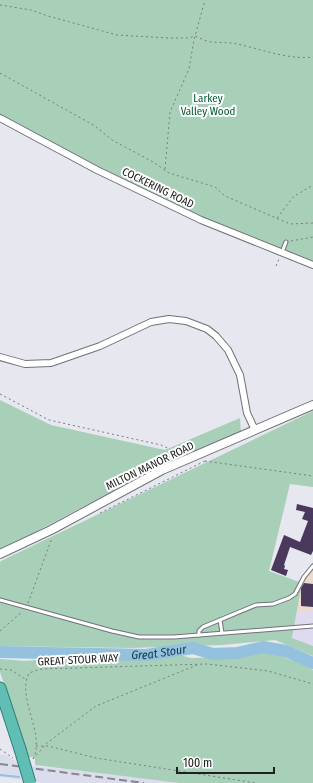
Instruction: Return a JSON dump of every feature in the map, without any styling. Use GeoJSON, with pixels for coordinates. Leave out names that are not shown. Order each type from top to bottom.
{"type":"FeatureCollection","features":[{"type":"Feature","properties":{"kind":"highway"},"geometry":{"type":"LineString","coordinates":[[0,688],[30,783]]}},
{"type":"Feature","properties":{"kind":"street","name":"COCKERING ROAD"},"geometry":{"type":"LineString","coordinates":[[0,118],[118,180],[201,220],[313,265]]}},
{"type":"Feature","properties":{"kind":"street"},"geometry":{"type":"LineString","coordinates":[[0,357],[25,364],[51,363],[100,346],[151,322],[169,319],[186,320],[207,329],[216,336],[228,350],[240,375],[247,413],[255,430]]}},
{"type":"Feature","properties":{"kind":"street","name":"MILTON MANOR ROAD"},"geometry":{"type":"LineString","coordinates":[[0,554],[188,458],[313,405]]}},
{"type":"Feature","properties":{"kind":"lane"},"geometry":{"type":"LineString","coordinates":[[281,253],[286,242]]}},
{"type":"Feature","properties":{"kind":"lane"},"geometry":{"type":"LineString","coordinates":[[199,635],[199,631],[203,627],[256,604],[277,603],[289,598],[295,594],[304,577],[313,566]]}},
{"type":"Feature","properties":{"kind":"lane"},"geometry":{"type":"LineString","coordinates":[[0,601],[6,601],[112,631],[139,637],[199,635],[313,626]]}},
{"type":"Feature","properties":{"kind":"lane"},"geometry":{"type":"LineString","coordinates":[[220,620],[222,633]]}},
{"type":"Feature","properties":{"kind":"path"},"geometry":{"type":"LineString","coordinates":[[165,170],[170,112],[188,69],[205,0]]}},
{"type":"Feature","properties":{"kind":"path"},"geometry":{"type":"LineString","coordinates":[[0,4],[31,10],[117,35],[168,38],[190,38],[195,36],[212,42],[240,44],[245,47],[257,48],[269,53],[304,58],[313,57]]}},
{"type":"Feature","properties":{"kind":"path"},"geometry":{"type":"LineString","coordinates":[[0,73],[95,126],[112,140],[165,170],[214,187],[225,196],[290,224],[313,223]]}},
{"type":"Feature","properties":{"kind":"path"},"geometry":{"type":"LineString","coordinates":[[277,219],[293,197],[313,185]]}},
{"type":"Feature","properties":{"kind":"path"},"geometry":{"type":"LineString","coordinates":[[286,242],[313,237]]}},
{"type":"Feature","properties":{"kind":"path"},"geometry":{"type":"LineString","coordinates":[[276,266],[281,253]]}},
{"type":"Feature","properties":{"kind":"path"},"geometry":{"type":"LineString","coordinates":[[0,394],[49,420],[161,445],[188,458],[313,476]]}},
{"type":"Feature","properties":{"kind":"path"},"geometry":{"type":"LineString","coordinates":[[94,515],[205,461]]}},
{"type":"Feature","properties":{"kind":"path"},"geometry":{"type":"LineString","coordinates":[[0,632],[27,607],[53,536]]}},
{"type":"Feature","properties":{"kind":"path"},"geometry":{"type":"LineString","coordinates":[[0,669],[18,673],[25,680],[26,698],[34,724],[35,754],[32,760],[43,746],[96,706],[199,664]]}},
{"type":"Feature","properties":{"kind":"path","name":"GREAT STOUR WAY"},"geometry":{"type":"LineString","coordinates":[[25,680],[28,673],[41,669],[199,664],[233,666],[268,671],[313,684]]}},
{"type":"Feature","properties":{"kind":"path"},"geometry":{"type":"LineString","coordinates":[[35,746],[43,746],[96,758],[256,783]]}},
{"type":"Feature","properties":{"kind":"shaded area"},"geometry":{"type":"Polygon","coordinates":[[[313,563],[313,610],[297,612],[302,583],[313,563]]]}},
{"type":"Feature","properties":{"kind":"shaded area"},"geometry":{"type":"Polygon","coordinates":[[[313,610],[313,646],[292,638],[297,612],[313,610]]]}},
{"type":"Feature","properties":{"kind":"shaded area"},"geometry":{"type":"Polygon","coordinates":[[[0,754],[8,756],[17,763],[22,780],[0,777],[0,754]]]}},
{"type":"Feature","properties":{"kind":"shaded area"},"geometry":{"type":"Polygon","coordinates":[[[31,766],[96,772],[179,783],[37,783],[31,766]]]}},
{"type":"Feature","properties":{"kind":"green space","name":"Larkey Valley Wood"},"geometry":{"type":"Polygon","coordinates":[[[0,0],[313,0],[313,264],[198,215],[98,168],[0,115],[0,0]]]}},
{"type":"Feature","properties":{"kind":"green space"},"geometry":{"type":"Polygon","coordinates":[[[0,400],[51,425],[165,450],[240,418],[241,433],[179,460],[119,489],[59,519],[0,552],[0,400]]]}},
{"type":"Feature","properties":{"kind":"green space"},"geometry":{"type":"Polygon","coordinates":[[[313,411],[313,487],[290,484],[269,571],[302,583],[292,638],[313,646],[313,656],[275,640],[222,645],[130,648],[0,646],[0,562],[313,411]]]}},
{"type":"Feature","properties":{"kind":"green space"},"geometry":{"type":"Polygon","coordinates":[[[260,652],[276,652],[288,659],[302,663],[313,670],[313,783],[179,783],[35,765],[35,757],[29,757],[0,672],[0,659],[25,661],[56,658],[147,657],[180,655],[191,658],[232,657],[260,652]]]}},
{"type":"Feature","properties":{"kind":"building"},"geometry":{"type":"Polygon","coordinates":[[[297,504],[313,508],[313,551],[311,555],[290,547],[284,565],[284,569],[288,570],[286,576],[271,570],[284,535],[300,542],[308,521],[302,519],[305,512],[296,510],[297,504]]]}},
{"type":"Feature","properties":{"kind":"building"},"geometry":{"type":"Polygon","coordinates":[[[304,583],[313,584],[313,607],[301,606],[301,588],[304,583]]]}},
{"type":"Feature","properties":{"kind":"waterway","name":"Great Stour"},"geometry":{"type":"LineString","coordinates":[[0,652],[146,655],[193,648],[213,654],[237,653],[263,647],[286,651],[313,663]]}},
{"type":"Feature","properties":{"kind":"waterway"},"geometry":{"type":"LineString","coordinates":[[0,775],[19,777]]}},
{"type":"Feature","properties":{"kind":"railway"},"geometry":{"type":"LineString","coordinates":[[0,764],[144,783]]}}]}
